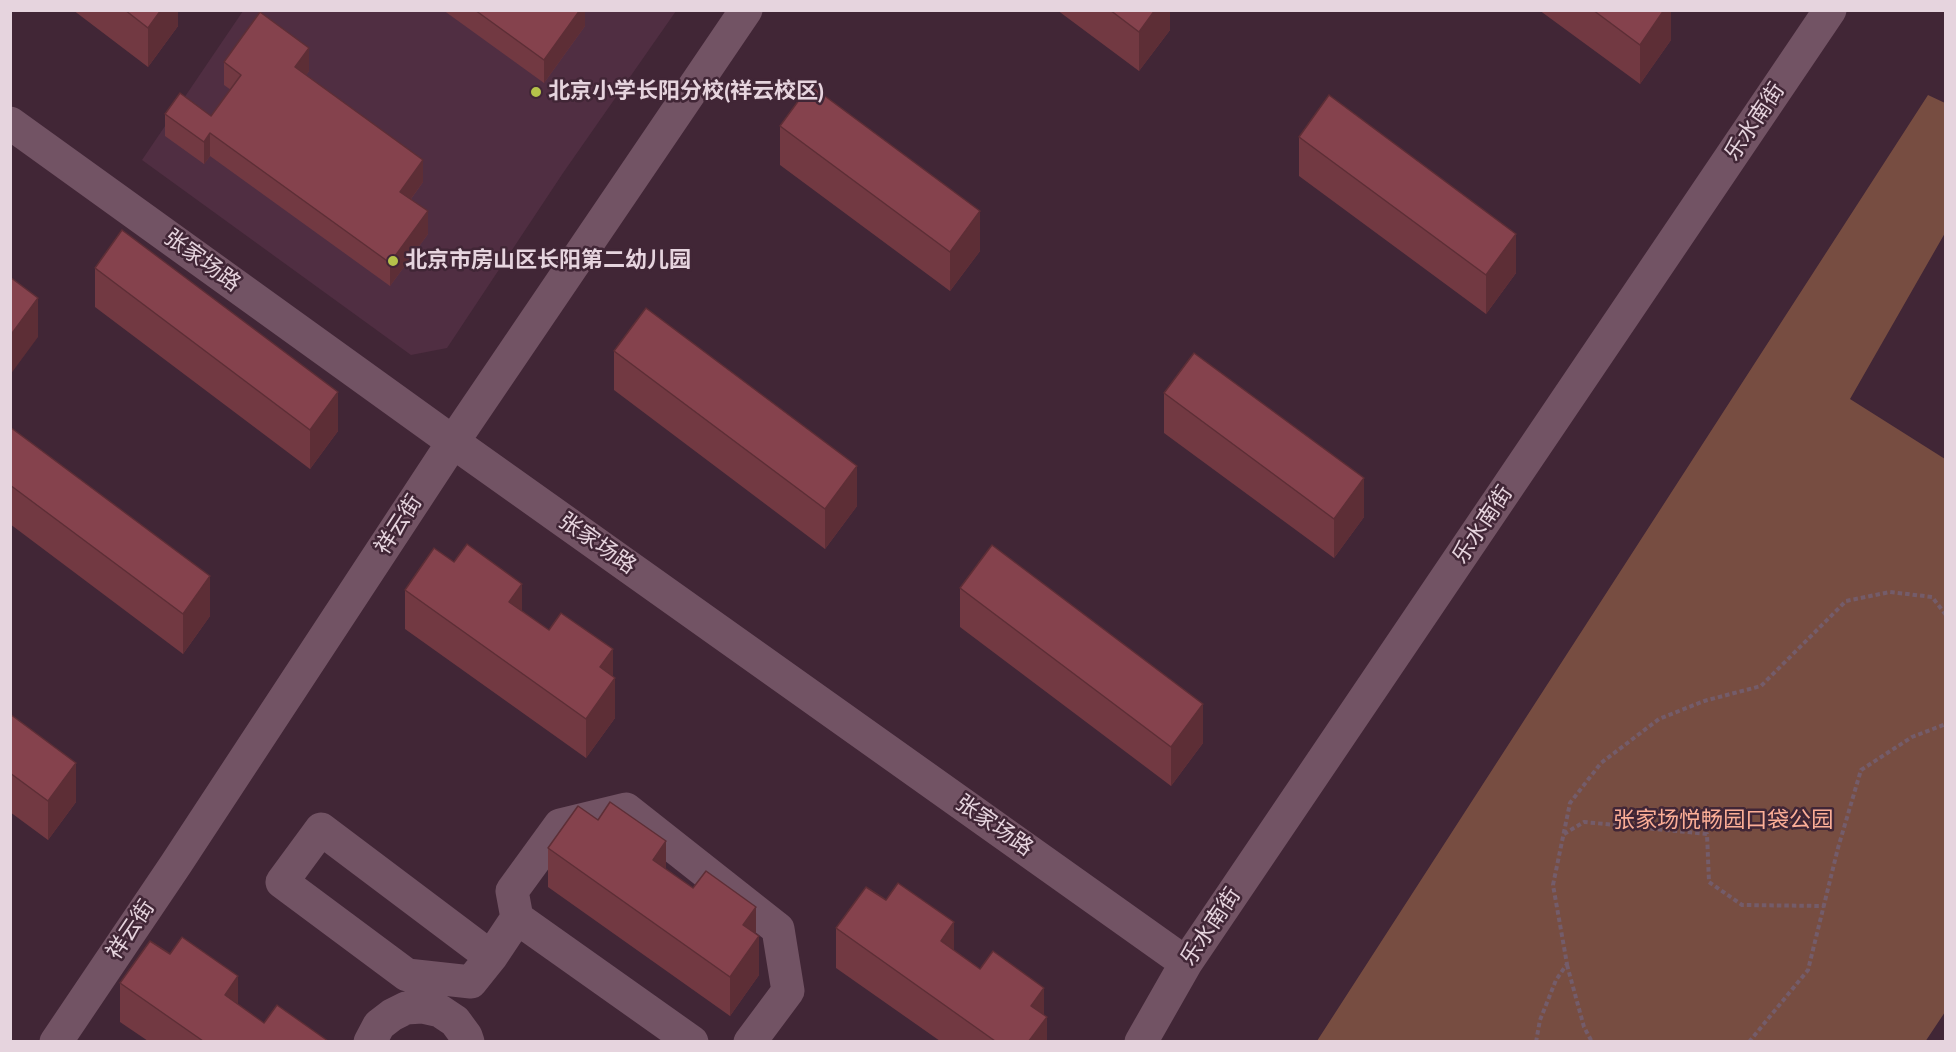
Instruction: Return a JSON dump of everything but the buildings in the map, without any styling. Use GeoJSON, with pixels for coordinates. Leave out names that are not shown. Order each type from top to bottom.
{"type":"FeatureCollection","features":[{"type":"Feature","properties":{"kind":"street","name":"祥云街"},"geometry":{"type":"LineString","coordinates":[[56,1041],[176,864],[453,442],[746,10]]}},
{"type":"Feature","properties":{"kind":"street","name":"乐水南街"},"geometry":{"type":"LineString","coordinates":[[1141,1041],[1186,963],[1830,10]]}},
{"type":"Feature","properties":{"kind":"street","name":"张家场路"},"geometry":{"type":"LineString","coordinates":[[10,123],[453,442],[1186,963]]}},
{"type":"Feature","properties":{"kind":"street"},"geometry":{"type":"LineString","coordinates":[[692,1041],[518,918],[512,891],[560,825],[626,809],[778,929],[788,991],[750,1041]]}},
{"type":"Feature","properties":{"kind":"street"},"geometry":{"type":"LineString","coordinates":[[468,1041],[442,995],[407,975],[282,882],[321,830],[491,957]]}},
{"type":"Feature","properties":{"kind":"street"},"geometry":{"type":"LineString","coordinates":[[370,1041],[379,1025],[392,1015],[406,1008],[422,1007],[471,982],[518,918]]}},
{"type":"Feature","properties":{"kind":"path"},"geometry":{"type":"LineString","coordinates":[[1592,1041],[1584,1027],[1567,964],[1553,885],[1570,803],[1602,763],[1659,719],[1704,701],[1761,686],[1846,601],[1890,592],[1932,597],[1946,615]]}},
{"type":"Feature","properties":{"kind":"path"},"geometry":{"type":"LineString","coordinates":[[1749,1041],[1808,970],[1838,848],[1861,770],[1912,737],[1946,724]]}},
{"type":"Feature","properties":{"kind":"path"},"geometry":{"type":"LineString","coordinates":[[1563,835],[1584,822],[1707,834],[1709,882],[1742,905],[1824,906]]}},
{"type":"Feature","properties":{"kind":"path"},"geometry":{"type":"LineString","coordinates":[[1536,1041],[1540,1020],[1556,980],[1567,964]]}},
{"type":"Feature","properties":{"kind":"shaded area","name":"北京市房山区长阳第二幼儿园"},"geometry":{"type":"Polygon","coordinates":[[[243,11],[676,11],[563,173],[447,348],[411,355],[142,160],[243,11]]]}},
{"type":"Feature","properties":{"kind":"green space","name":"张家场悦畅园口袋公园"},"geometry":{"type":"Polygon","coordinates":[[[1928,95],[1945,103],[1945,233],[1850,399],[1945,459],[1945,1012],[1925,1042],[1317,1041],[1928,95]]]}},
{"type":"Feature","properties":{"kind":"place","name":"北京小学长阳分校(祥云校区)"},"geometry":{"type":"Point","coordinates":[536,92]}},
{"type":"Feature","properties":{"kind":"place","name":"北京市房山区长阳第二幼儿园"},"geometry":{"type":"Point","coordinates":[393,261]}}]}
